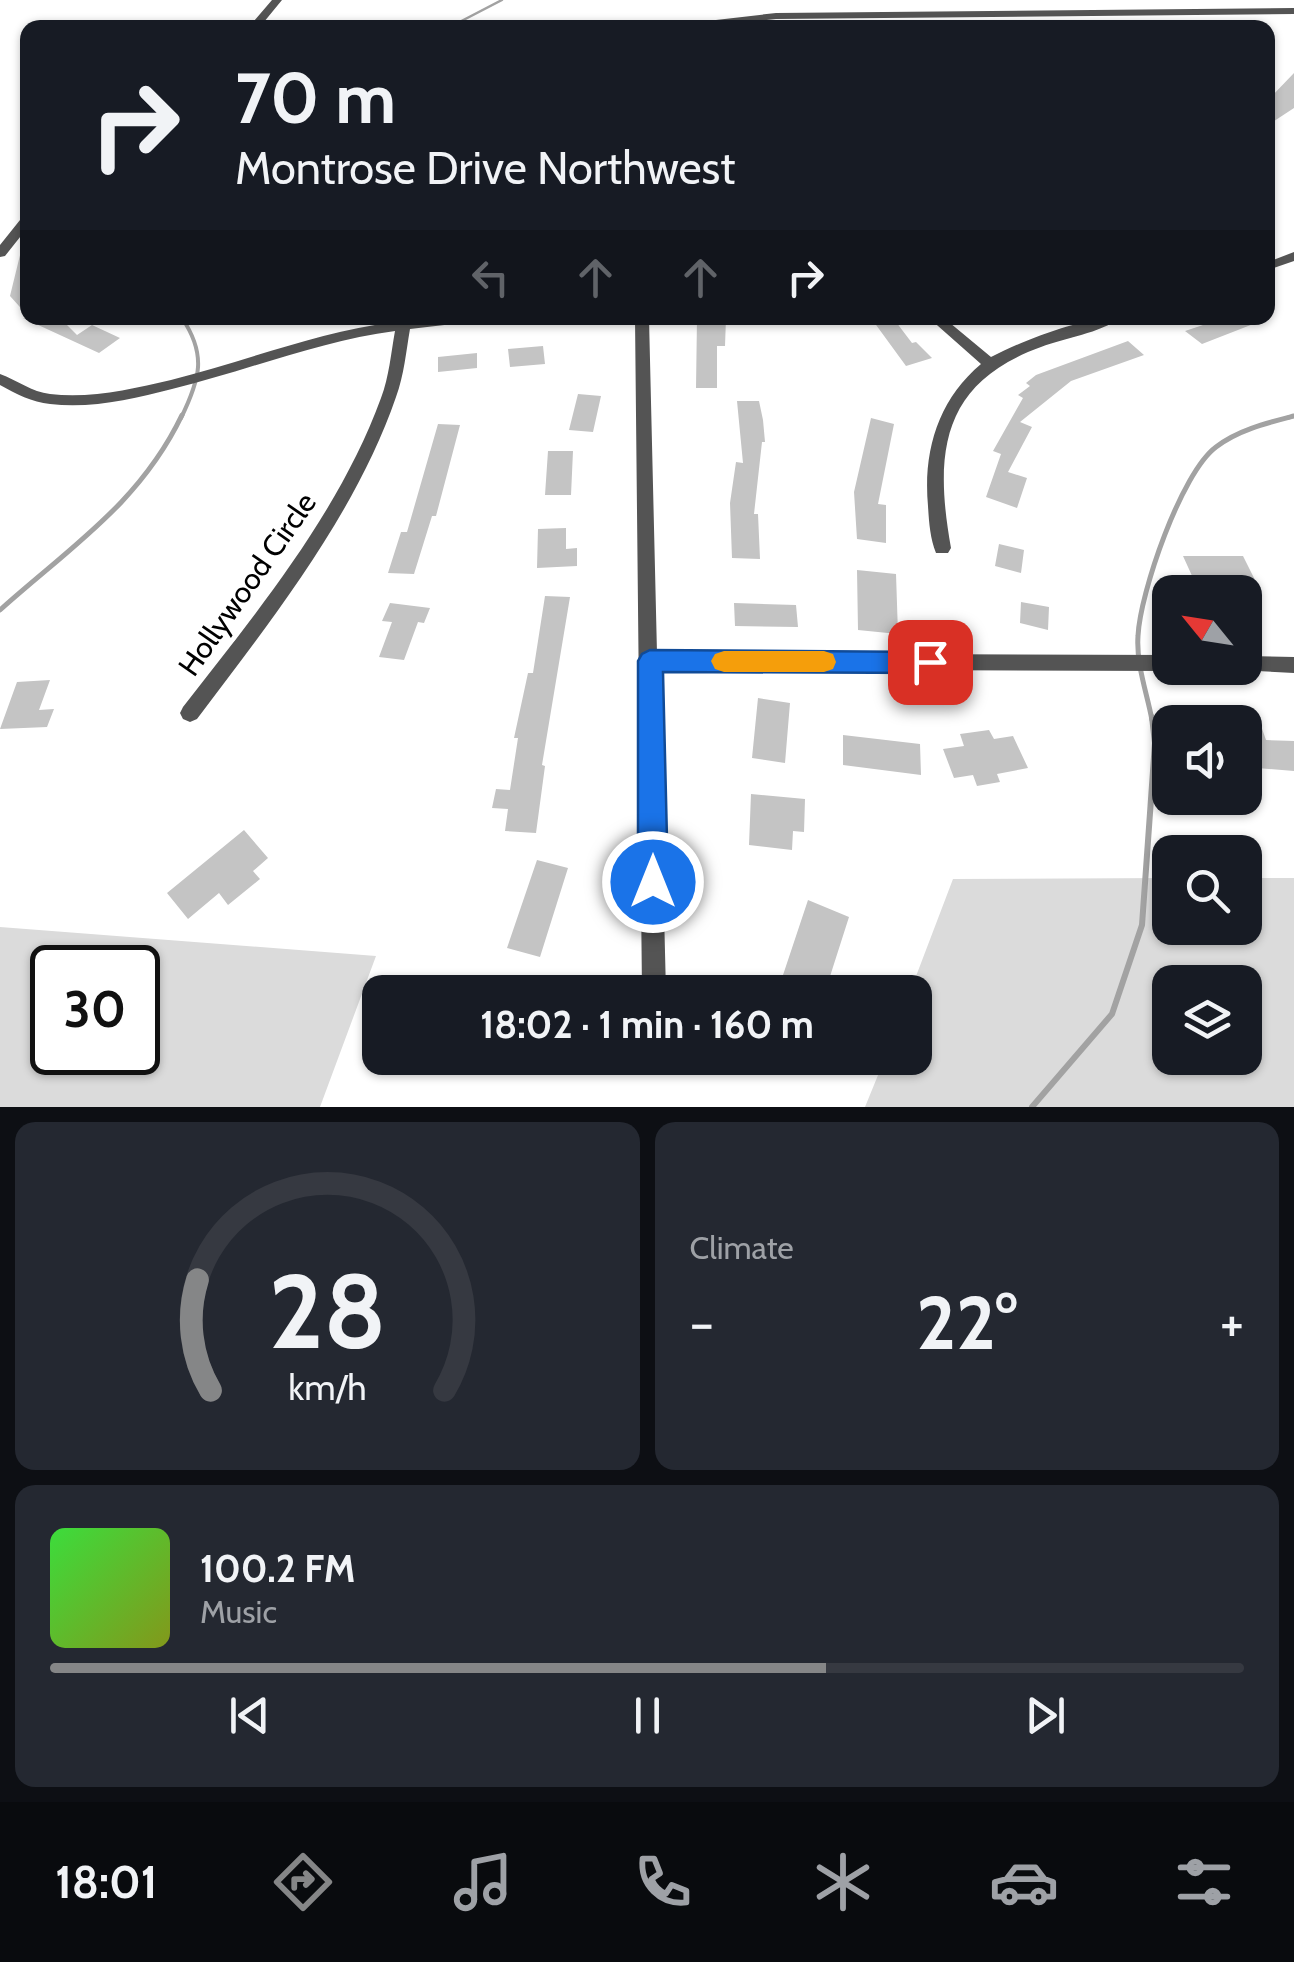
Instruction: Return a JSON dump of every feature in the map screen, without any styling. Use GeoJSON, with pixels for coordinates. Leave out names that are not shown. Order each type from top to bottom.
{"type":"FeatureCollection","features":[{"type":"Feature","properties":{"kind":"street"},"geometry":{"type":"LineString","coordinates":[[260,20],[277,0]]}},
{"type":"Feature","properties":{"kind":"street"},"geometry":{"type":"LineString","coordinates":[[1017,0],[1029,12]]}},
{"type":"Feature","properties":{"kind":"street"},"geometry":{"type":"LineString","coordinates":[[1200,0],[1219,20]]}},
{"type":"Feature","properties":{"kind":"street"},"geometry":{"type":"LineString","coordinates":[[723,20],[1029,12],[1294,11]]}},
{"type":"Feature","properties":{"kind":"street"},"geometry":{"type":"LineString","coordinates":[[0,253],[20,228]]}},
{"type":"Feature","properties":{"kind":"street"},"geometry":{"type":"LineString","coordinates":[[0,378],[19,390],[52,400],[88,400],[128,394],[389,325]]}},
{"type":"Feature","properties":{"kind":"street","name":"Hollywood Circle"},"geometry":{"type":"LineString","coordinates":[[190,713],[287,586],[331,518],[388,398],[401,325]]}},
{"type":"Feature","properties":{"kind":"street"},"geometry":{"type":"LineString","coordinates":[[642,325],[654,975]]}},
{"type":"Feature","properties":{"kind":"street"},"geometry":{"type":"LineString","coordinates":[[944,325],[990,364]]}},
{"type":"Feature","properties":{"kind":"street"},"geometry":{"type":"LineString","coordinates":[[942,548],[936,519],[934,461],[956,398],[990,364],[1094,325]]}},
{"type":"Feature","properties":{"kind":"street"},"geometry":{"type":"LineString","coordinates":[[650,661],[1152,664]]}},
{"type":"Feature","properties":{"kind":"street"},"geometry":{"type":"LineString","coordinates":[[1262,664],[1294,665]]}},
{"type":"Feature","properties":{"kind":"shaded area"},"geometry":{"type":"Polygon","coordinates":[[[1152,878],[1152,945],[1262,945],[1262,878],[1294,878],[1294,1107],[865,1107],[878,1075],[932,1075],[932,975],[916,975],[953,879],[1152,878]]]}},
{"type":"Feature","properties":{"kind":"shaded area"},"geometry":{"type":"Polygon","coordinates":[[[0,927],[376,956],[369,975],[362,975],[362,994],[320,1107],[0,1107],[0,927]]]}},
{"type":"Feature","properties":{"kind":"building"},"geometry":{"type":"Polygon","coordinates":[[[1294,73],[1294,108],[1275,120],[1275,93],[1294,73]]]}},
{"type":"Feature","properties":{"kind":"building"},"geometry":{"type":"Polygon","coordinates":[[[20,255],[20,307],[10,296],[20,255]]]}},
{"type":"Feature","properties":{"kind":"building"},"geometry":{"type":"Polygon","coordinates":[[[38,325],[67,325],[77,335],[92,325],[120,338],[99,353],[38,325]]]}},
{"type":"Feature","properties":{"kind":"building"},"geometry":{"type":"Polygon","coordinates":[[[697,325],[726,325],[725,346],[717,346],[717,388],[696,388],[697,325]]]}},
{"type":"Feature","properties":{"kind":"building"},"geometry":{"type":"Polygon","coordinates":[[[876,325],[898,325],[912,343],[916,342],[932,358],[906,366],[876,325]]]}},
{"type":"Feature","properties":{"kind":"building"},"geometry":{"type":"Polygon","coordinates":[[[1203,325],[1251,325],[1202,344],[1185,331],[1203,325]]]}},
{"type":"Feature","properties":{"kind":"building"},"geometry":{"type":"Polygon","coordinates":[[[1128,341],[1144,355],[1071,381],[1020,422],[1032,427],[1008,472],[1027,478],[1017,508],[986,497],[1001,454],[993,451],[1023,398],[1018,395],[1030,386],[1026,383],[1036,375],[1128,341]]]}},
{"type":"Feature","properties":{"kind":"building"},"geometry":{"type":"Polygon","coordinates":[[[543,346],[545,364],[510,367],[508,349],[543,346]]]}},
{"type":"Feature","properties":{"kind":"building"},"geometry":{"type":"Polygon","coordinates":[[[477,353],[477,368],[438,372],[438,357],[477,353]]]}},
{"type":"Feature","properties":{"kind":"building"},"geometry":{"type":"Polygon","coordinates":[[[578,394],[601,396],[593,432],[569,430],[578,394]]]}},
{"type":"Feature","properties":{"kind":"building"},"geometry":{"type":"Polygon","coordinates":[[[737,401],[759,401],[763,420],[765,442],[754,514],[758,514],[760,559],[732,558],[730,503],[736,462],[743,463],[737,401]]]}},
{"type":"Feature","properties":{"kind":"building"},"geometry":{"type":"Polygon","coordinates":[[[871,418],[894,424],[878,504],[886,505],[886,543],[857,539],[854,492],[871,418]]]}},
{"type":"Feature","properties":{"kind":"building"},"geometry":{"type":"Polygon","coordinates":[[[438,424],[460,425],[436,516],[432,516],[414,574],[388,573],[401,532],[407,532],[438,424]]]}},
{"type":"Feature","properties":{"kind":"building"},"geometry":{"type":"Polygon","coordinates":[[[548,451],[573,451],[571,495],[545,495],[548,451]]]}},
{"type":"Feature","properties":{"kind":"building"},"geometry":{"type":"Polygon","coordinates":[[[566,528],[566,549],[577,548],[577,566],[537,568],[538,529],[566,528]]]}},
{"type":"Feature","properties":{"kind":"building"},"geometry":{"type":"Polygon","coordinates":[[[999,544],[1024,550],[1021,573],[995,566],[999,544]]]}},
{"type":"Feature","properties":{"kind":"building"},"geometry":{"type":"Polygon","coordinates":[[[1183,556],[1243,556],[1252,575],[1192,575],[1183,556]]]}},
{"type":"Feature","properties":{"kind":"building"},"geometry":{"type":"Polygon","coordinates":[[[857,570],[896,574],[898,634],[858,630],[857,570]]]}},
{"type":"Feature","properties":{"kind":"building"},"geometry":{"type":"Polygon","coordinates":[[[545,596],[570,597],[542,765],[545,766],[536,833],[505,831],[508,809],[492,808],[496,789],[510,790],[518,738],[514,738],[528,673],[533,673],[545,596]]]}},
{"type":"Feature","properties":{"kind":"building"},"geometry":{"type":"Polygon","coordinates":[[[1021,602],[1049,607],[1048,630],[1020,623],[1021,602]]]}},
{"type":"Feature","properties":{"kind":"building"},"geometry":{"type":"Polygon","coordinates":[[[390,603],[430,608],[424,623],[418,622],[404,660],[379,657],[392,622],[382,621],[390,603]]]}},
{"type":"Feature","properties":{"kind":"building"},"geometry":{"type":"Polygon","coordinates":[[[734,603],[796,605],[798,627],[735,626],[734,603]]]}},
{"type":"Feature","properties":{"kind":"building"},"geometry":{"type":"Polygon","coordinates":[[[50,680],[39,710],[54,709],[47,727],[0,729],[17,682],[50,680]]]}},
{"type":"Feature","properties":{"kind":"building"},"geometry":{"type":"Polygon","coordinates":[[[758,698],[790,703],[785,763],[752,758],[758,698]]]}},
{"type":"Feature","properties":{"kind":"building"},"geometry":{"type":"Polygon","coordinates":[[[1262,729],[1266,740],[1294,741],[1294,771],[1262,768],[1262,729]]]}},
{"type":"Feature","properties":{"kind":"building"},"geometry":{"type":"Polygon","coordinates":[[[989,730],[994,739],[1013,736],[1028,768],[997,774],[1000,782],[977,786],[973,775],[954,778],[943,749],[964,746],[960,734],[989,730]]]}},
{"type":"Feature","properties":{"kind":"building"},"geometry":{"type":"Polygon","coordinates":[[[843,735],[920,744],[921,775],[843,765],[843,735]]]}},
{"type":"Feature","properties":{"kind":"building"},"geometry":{"type":"Polygon","coordinates":[[[751,794],[805,799],[804,832],[793,831],[792,850],[749,845],[751,794]]]}},
{"type":"Feature","properties":{"kind":"building"},"geometry":{"type":"Polygon","coordinates":[[[244,830],[268,858],[253,871],[260,879],[228,905],[219,893],[188,919],[167,893],[244,830]]]}},
{"type":"Feature","properties":{"kind":"building"},"geometry":{"type":"Polygon","coordinates":[[[537,860],[568,868],[540,957],[507,948],[537,860]]]}},
{"type":"Feature","properties":{"kind":"building"},"geometry":{"type":"Polygon","coordinates":[[[808,900],[849,917],[830,975],[783,975],[808,900]]]}},
{"type":"Feature","properties":{"kind":"waterway"},"geometry":{"type":"LineString","coordinates":[[463,20],[502,0]]}},
{"type":"Feature","properties":{"kind":"waterway"},"geometry":{"type":"LineString","coordinates":[[181,418],[198,367],[195,344],[186,325]]}},
{"type":"Feature","properties":{"kind":"waterway"},"geometry":{"type":"LineString","coordinates":[[0,610],[124,499],[146,474],[182,415]]}},
{"type":"Feature","properties":{"kind":"waterway"},"geometry":{"type":"LineString","coordinates":[[1152,720],[1140,668],[1140,617],[1154,564],[1176,507],[1189,481],[1216,447],[1263,424],[1294,416],[1287,418]]}},
{"type":"Feature","properties":{"kind":"waterway"},"geometry":{"type":"LineString","coordinates":[[1032,1107],[1112,1014],[1142,925],[1152,785]]}},
{"type":"Feature","properties":{"kind":"slow traffic"},"geometry":{"type":"LineString","coordinates":[[724,661],[824,662]]}},
{"type":"Feature","properties":{"kind":"route"},"geometry":{"type":"LineString","coordinates":[[653,882],[650,661],[930,662]]}}]}
